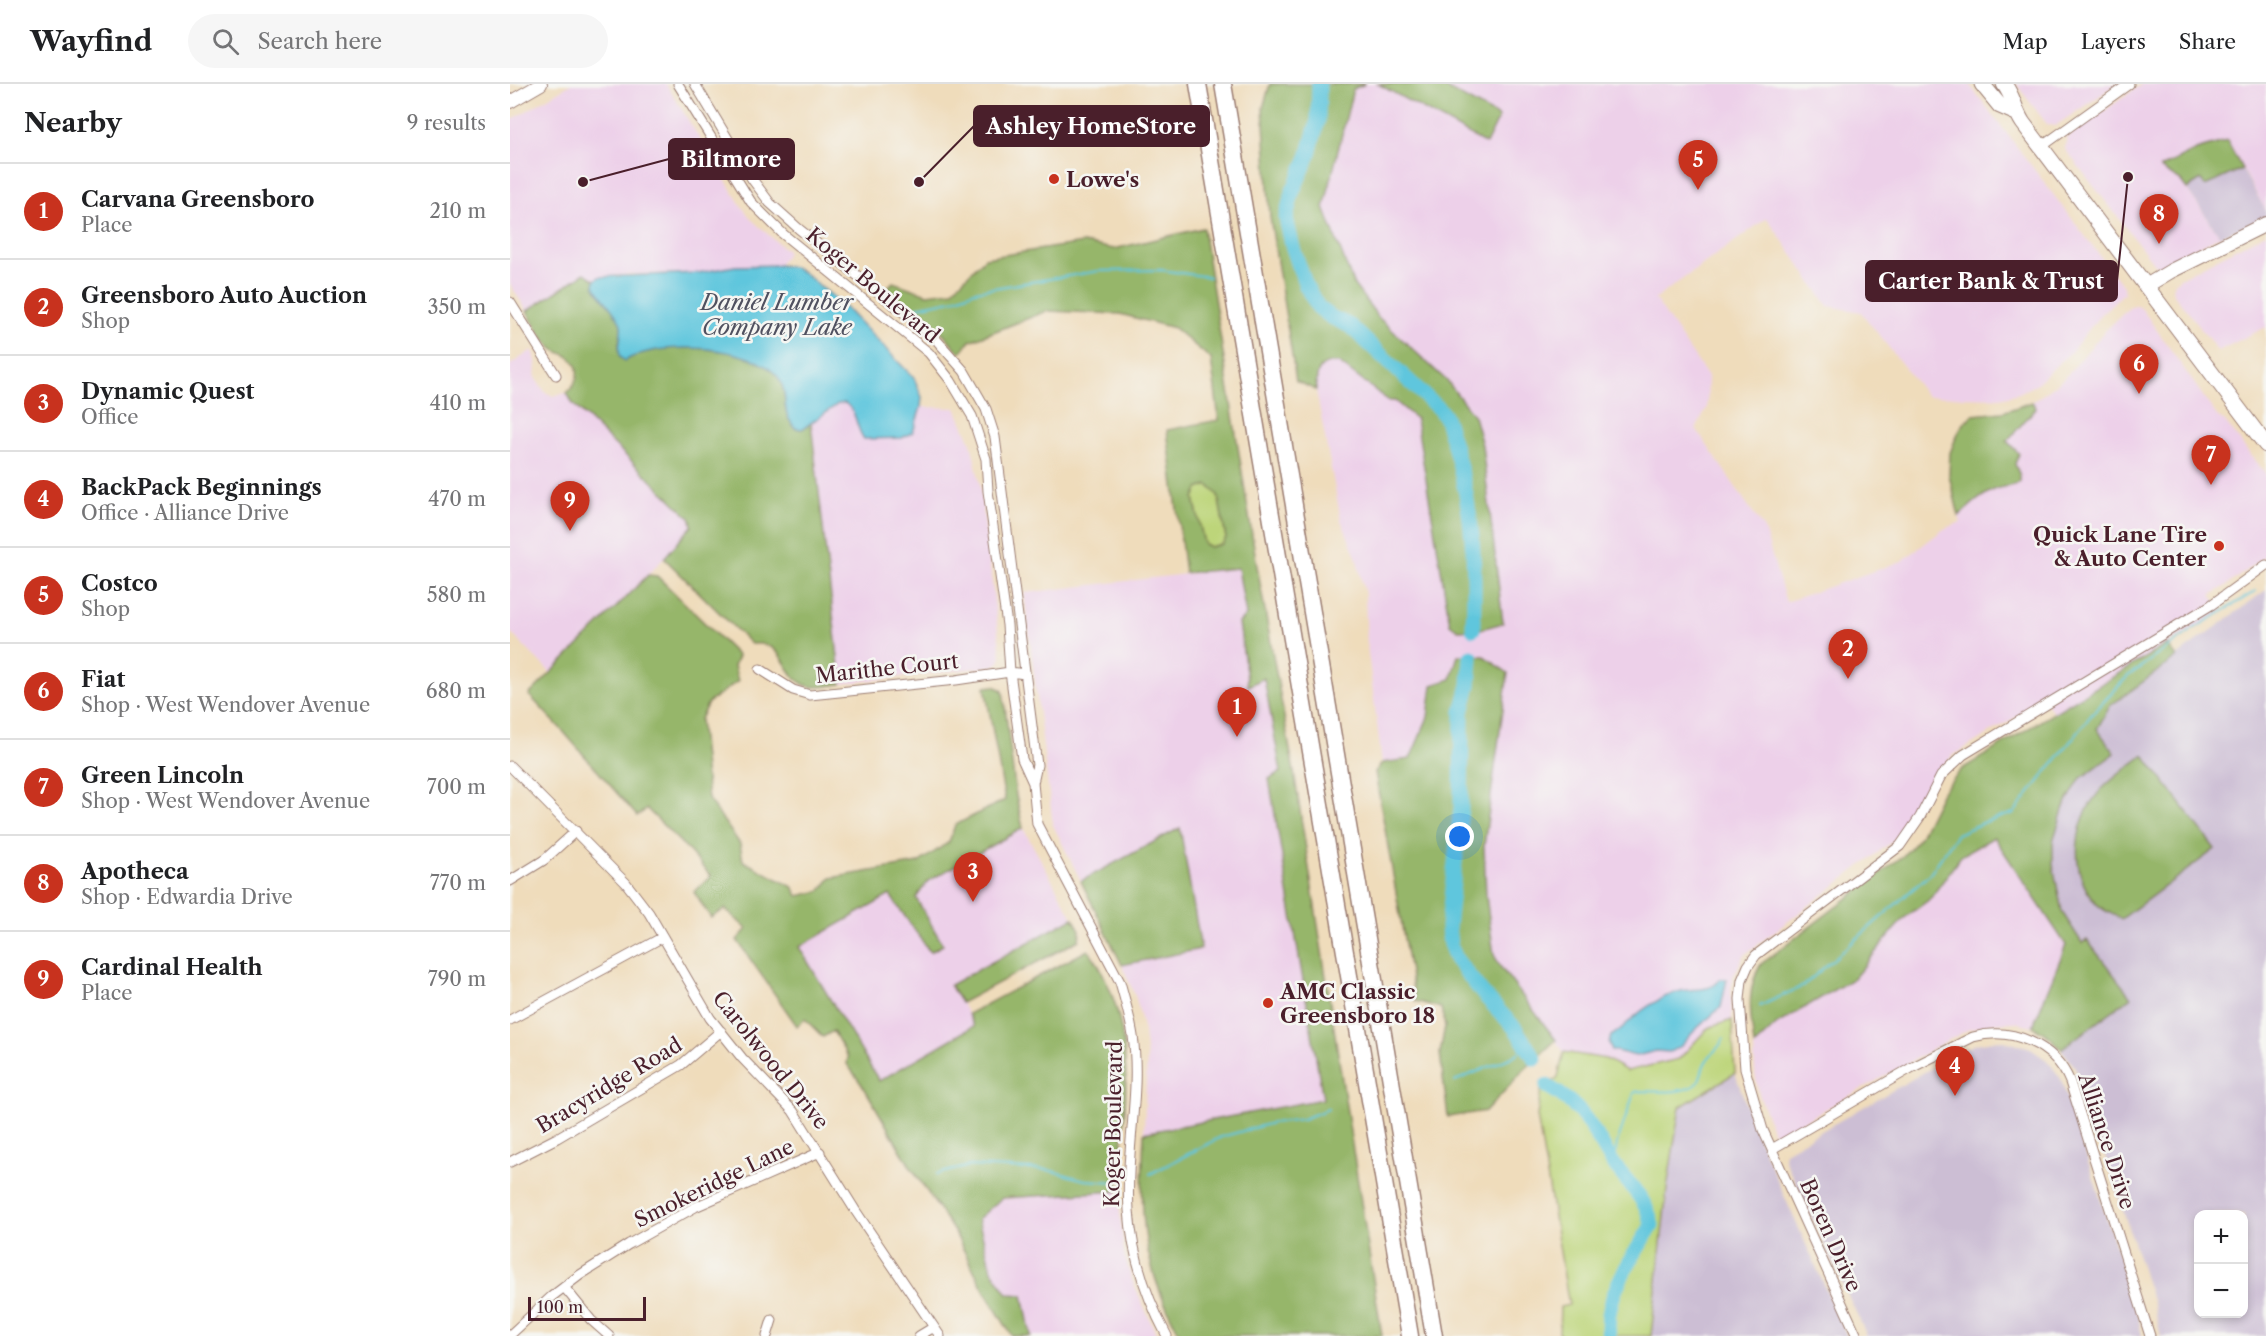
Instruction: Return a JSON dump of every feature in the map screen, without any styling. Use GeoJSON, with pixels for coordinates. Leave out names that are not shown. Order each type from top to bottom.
{"type":"FeatureCollection","features":[{"type":"Feature","properties":{"kind":"highway"},"geometry":{"type":"LineString","coordinates":[[1198,84],[1410,1336]]}},
{"type":"Feature","properties":{"kind":"highway"},"geometry":{"type":"LineString","coordinates":[[1225,84],[1434,1336]]}},
{"type":"Feature","properties":{"kind":"highway"},"geometry":{"type":"LineString","coordinates":[[1982,84],[2000,106],[2016,114],[2266,445]]}},
{"type":"Feature","properties":{"kind":"highway"},"geometry":{"type":"LineString","coordinates":[[2004,84],[2013,95],[2016,114]]}},
{"type":"Feature","properties":{"kind":"main road"},"geometry":{"type":"LineString","coordinates":[[2146,286],[2171,271],[2266,224]]}},
{"type":"Feature","properties":{"kind":"street"},"geometry":{"type":"LineString","coordinates":[[510,102],[541,84]]}},
{"type":"Feature","properties":{"kind":"street","name":"Koger Boulevard"},"geometry":{"type":"LineString","coordinates":[[678,84],[740,187],[766,219],[929,353],[963,400],[981,439],[986,459],[988,491],[1007,624],[1010,672],[1022,759],[1033,783]]}},
{"type":"Feature","properties":{"kind":"street","name":"Koger Boulevard"},"geometry":{"type":"LineString","coordinates":[[695,84],[752,179],[770,203],[799,229],[933,336],[949,352],[986,409],[995,436],[1037,765],[1033,783],[1037,824],[1120,982],[1126,1004],[1133,1036],[1135,1068],[1129,1172],[1130,1223],[1143,1280],[1167,1336]]}},
{"type":"Feature","properties":{"kind":"street"},"geometry":{"type":"LineString","coordinates":[[2041,147],[2129,84]]}},
{"type":"Feature","properties":{"kind":"street"},"geometry":{"type":"LineString","coordinates":[[510,302],[556,375]]}},
{"type":"Feature","properties":{"kind":"street","name":"Boren Drive"},"geometry":{"type":"LineString","coordinates":[[1857,1336],[1755,1107],[1745,1069],[1740,999],[1742,980],[1748,966],[1756,955],[1900,846],[1911,833],[1941,776],[1963,755],[2211,605],[2266,565]]}},
{"type":"Feature","properties":{"kind":"street","name":"Marithe Court"},"geometry":{"type":"LineString","coordinates":[[760,669],[787,687],[810,695],[1010,672],[1025,674]]}},
{"type":"Feature","properties":{"kind":"street","name":"Carolwood Drive"},"geometry":{"type":"LineString","coordinates":[[510,766],[626,883],[649,913],[698,999],[742,1058],[793,1111],[855,1210],[940,1336]]}},
{"type":"Feature","properties":{"kind":"street"},"geometry":{"type":"LineString","coordinates":[[510,881],[544,860],[576,831]]}},
{"type":"Feature","properties":{"kind":"street"},"geometry":{"type":"LineString","coordinates":[[510,1020],[663,937]]}},
{"type":"Feature","properties":{"kind":"street","name":"Bracyridge Road"},"geometry":{"type":"LineString","coordinates":[[510,1161],[557,1138],[681,1065],[721,1031]]}},
{"type":"Feature","properties":{"kind":"street","name":"Alliance Drive"},"geometry":{"type":"LineString","coordinates":[[1772,1149],[1905,1071],[1973,1037],[1982,1034],[2006,1034],[2026,1039],[2046,1051],[2058,1062],[2070,1082],[2150,1336]]}},
{"type":"Feature","properties":{"kind":"street","name":"Smokeridge Lane"},"geometry":{"type":"LineString","coordinates":[[510,1335],[564,1287],[604,1258],[695,1207],[820,1152]]}},
{"type":"Feature","properties":{"kind":"street"},"geometry":{"type":"LineString","coordinates":[[564,1287],[591,1320],[609,1336]]}},
{"type":"Feature","properties":{"kind":"street"},"geometry":{"type":"LineString","coordinates":[[767,1336],[772,1320]]}},
{"type":"Feature","properties":{"kind":"street"},"geometry":{"type":"LineString","coordinates":[[920,1336],[934,1327]]}},
{"type":"Feature","properties":{"kind":"shaded area"},"geometry":{"type":"Polygon","coordinates":[[[571,84],[666,84],[742,207],[753,221],[788,252],[779,265],[735,266],[698,273],[632,274],[600,277],[595,280],[585,273],[527,311],[510,284],[510,121],[571,84]]]}},
{"type":"Feature","properties":{"kind":"shaded area"},"geometry":{"type":"Polygon","coordinates":[[[1365,84],[1378,84],[1486,144],[1499,117],[1439,84],[1969,84],[2123,286],[2124,293],[2102,313],[2071,352],[2036,384],[2019,393],[2000,398],[1927,396],[1861,312],[1828,306],[1767,218],[1655,299],[1708,377],[1707,408],[1696,429],[1764,529],[1786,602],[1902,561],[1944,529],[1961,522],[1959,516],[1980,498],[1996,489],[2014,485],[2020,476],[2007,441],[2036,408],[2032,402],[2070,372],[2103,333],[2131,306],[2136,305],[2142,309],[2217,416],[2225,422],[2266,475],[2266,555],[2211,595],[2222,610],[2054,713],[2044,700],[1952,756],[1927,786],[1905,826],[1893,841],[1744,955],[1733,977],[1732,1020],[1708,1028],[1679,1059],[1627,1071],[1606,1059],[1564,1052],[1494,955],[1486,896],[1484,846],[1508,673],[1451,679],[1432,686],[1428,717],[1410,760],[1382,763],[1367,645],[1365,594],[1356,556],[1341,520],[1316,390],[1316,374],[1322,366],[1332,362],[1339,363],[1389,401],[1395,401],[1416,419],[1450,624],[1503,623],[1482,445],[1447,381],[1379,318],[1354,285],[1324,208],[1354,89],[1365,84]]]}},
{"type":"Feature","properties":{"kind":"shaded area"},"geometry":{"type":"Polygon","coordinates":[[[2016,84],[2117,84],[2055,126],[2047,124],[2016,84]]]}},
{"type":"Feature","properties":{"kind":"shaded area"},"geometry":{"type":"Polygon","coordinates":[[[2142,84],[2266,84],[2266,211],[2227,141],[2196,150],[2161,167],[2181,181],[2220,236],[2160,266],[2155,265],[2065,149],[2067,138],[2070,135],[2142,84]]]}},
{"type":"Feature","properties":{"kind":"shaded area"},"geometry":{"type":"Polygon","coordinates":[[[2242,169],[2266,211],[2266,218],[2220,236],[2187,189],[2201,180],[2205,186],[2242,169]]]}},
{"type":"Feature","properties":{"kind":"shaded area"},"geometry":{"type":"Polygon","coordinates":[[[2266,233],[2266,327],[2218,351],[2174,294],[2172,290],[2174,283],[2266,233]]]}},
{"type":"Feature","properties":{"kind":"shaded area"},"geometry":{"type":"Polygon","coordinates":[[[532,350],[536,361],[535,378],[545,392],[553,396],[567,393],[573,404],[691,519],[692,526],[664,558],[551,673],[510,632],[510,365],[532,350]]]}},
{"type":"Feature","properties":{"kind":"shaded area"},"geometry":{"type":"Polygon","coordinates":[[[845,403],[855,414],[860,433],[888,439],[902,438],[913,432],[921,407],[956,408],[971,443],[980,484],[1001,656],[999,662],[994,666],[841,684],[811,423],[838,404],[845,403]]]}},
{"type":"Feature","properties":{"kind":"shaded area"},"geometry":{"type":"Polygon","coordinates":[[[1238,568],[1246,615],[1249,686],[1264,677],[1281,772],[1269,779],[1323,1100],[1144,1133],[1147,1058],[1144,1031],[1136,998],[1122,965],[1201,949],[1180,829],[1081,881],[1053,825],[1024,593],[1238,568]]]}},
{"type":"Feature","properties":{"kind":"shaded area"},"geometry":{"type":"Polygon","coordinates":[[[2266,590],[2266,1336],[2161,1336],[2153,1303],[2081,1081],[2075,1067],[2061,1049],[2131,997],[2087,940],[2082,943],[2062,912],[2053,865],[2053,841],[2064,807],[2080,779],[2115,753],[2097,729],[2110,706],[2266,590]]]}},
{"type":"Feature","properties":{"kind":"shaded area"},"geometry":{"type":"Polygon","coordinates":[[[1023,828],[1073,918],[951,985],[975,1026],[879,1082],[799,947],[890,895],[931,952],[942,945],[916,898],[928,881],[1023,828]]]}},
{"type":"Feature","properties":{"kind":"shaded area"},"geometry":{"type":"Polygon","coordinates":[[[1994,837],[2066,945],[2033,1026],[2014,1022],[1993,1023],[1967,1030],[1781,1134],[1773,1132],[1759,1094],[1755,1074],[1754,1046],[1777,1024],[1854,978],[1903,919],[1930,899],[1961,856],[1994,837]]]}},
{"type":"Feature","properties":{"kind":"shaded area"},"geometry":{"type":"Polygon","coordinates":[[[1998,1040],[2028,1047],[2048,1061],[2061,1079],[2136,1308],[2142,1336],[1867,1336],[1784,1158],[1785,1152],[1963,1050],[1976,1044],[1998,1040]]]}},
{"type":"Feature","properties":{"kind":"shaded area"},"geometry":{"type":"Polygon","coordinates":[[[1735,1073],[1756,1133],[1847,1336],[1651,1336],[1667,1188],[1680,1106],[1735,1073]]]}},
{"type":"Feature","properties":{"kind":"shaded area"},"geometry":{"type":"Polygon","coordinates":[[[1118,1191],[1124,1254],[1132,1280],[1157,1336],[1031,1336],[991,1269],[978,1219],[1002,1199],[1118,1191]]]}},
{"type":"Feature","properties":{"kind":"green space"},"geometry":{"type":"Polygon","coordinates":[[[1270,84],[1365,84],[1353,89],[1324,208],[1354,285],[1379,318],[1447,381],[1474,416],[1482,445],[1503,623],[1481,629],[1458,630],[1450,624],[1416,419],[1395,401],[1389,401],[1339,363],[1322,366],[1318,373],[1316,390],[1296,381],[1270,217],[1263,108],[1270,84]]]}},
{"type":"Feature","properties":{"kind":"green space"},"geometry":{"type":"Polygon","coordinates":[[[1378,84],[1439,84],[1499,117],[1486,144],[1378,84]]]}},
{"type":"Feature","properties":{"kind":"green space"},"geometry":{"type":"Polygon","coordinates":[[[2227,141],[2242,169],[2205,186],[2201,180],[2187,189],[2181,181],[2160,168],[2196,150],[2227,141]]]}},
{"type":"Feature","properties":{"kind":"green space"},"geometry":{"type":"Polygon","coordinates":[[[1203,228],[1257,566],[1294,772],[1382,1336],[1181,1336],[1167,1310],[1150,1261],[1143,1214],[1144,1133],[1323,1099],[1269,779],[1281,772],[1264,678],[1248,686],[1239,623],[1246,615],[1238,568],[1185,573],[1167,430],[1219,420],[1211,359],[1174,328],[1120,314],[1047,311],[970,341],[960,353],[943,333],[887,288],[893,282],[927,294],[952,291],[985,258],[1083,243],[1114,249],[1203,228]],[[1208,485],[1198,489],[1194,498],[1204,544],[1210,547],[1222,544],[1226,538],[1218,495],[1208,485]]]}},
{"type":"Feature","properties":{"kind":"green space"},"geometry":{"type":"Polygon","coordinates":[[[585,273],[595,280],[594,286],[620,320],[619,345],[625,360],[640,353],[681,347],[705,348],[748,357],[766,366],[782,383],[787,415],[795,428],[802,429],[811,423],[841,684],[816,687],[800,682],[777,652],[763,644],[751,644],[664,558],[692,526],[691,519],[573,404],[567,393],[576,380],[576,365],[568,356],[547,343],[527,311],[585,273]]]}},
{"type":"Feature","properties":{"kind":"green space"},"geometry":{"type":"Polygon","coordinates":[[[2032,402],[2036,408],[2007,441],[2019,454],[2015,464],[2020,482],[1991,491],[1959,516],[1949,475],[1950,453],[1965,422],[1973,415],[2003,412],[2032,402]]]}},
{"type":"Feature","properties":{"kind":"green space"},"geometry":{"type":"Polygon","coordinates":[[[1208,485],[1218,494],[1226,538],[1222,544],[1210,547],[1204,544],[1194,498],[1198,489],[1208,485]]]}},
{"type":"Feature","properties":{"kind":"green space"},"geometry":{"type":"Polygon","coordinates":[[[648,575],[657,576],[738,656],[734,666],[738,681],[708,703],[700,719],[708,799],[740,844],[743,861],[793,887],[798,896],[820,891],[831,878],[918,863],[949,842],[955,825],[1005,800],[985,687],[995,686],[1003,691],[1016,796],[1023,828],[928,881],[916,898],[943,945],[930,952],[890,895],[799,947],[879,1081],[974,1026],[968,1014],[1088,950],[1096,960],[1115,1003],[1125,1056],[1125,1110],[1118,1191],[1002,1198],[978,1219],[991,1269],[1008,1294],[1023,1295],[1031,1336],[1012,1336],[985,1292],[955,1233],[910,1166],[865,1089],[847,1064],[848,1057],[833,1031],[823,1037],[805,1019],[797,1026],[737,940],[747,929],[725,909],[711,918],[694,892],[711,876],[647,809],[637,816],[529,695],[648,575]]]}},
{"type":"Feature","properties":{"kind":"green space"},"geometry":{"type":"Polygon","coordinates":[[[2167,644],[2177,657],[2110,706],[2097,729],[2115,753],[2080,779],[2064,807],[2053,841],[2053,865],[2062,912],[2082,943],[2087,940],[2131,997],[2061,1049],[2050,1037],[2033,1026],[2066,945],[1994,837],[1961,856],[1930,899],[1903,919],[1854,978],[1777,1024],[1754,1046],[1751,994],[1761,964],[1903,856],[1919,838],[1942,792],[1962,769],[2167,644]]]}},
{"type":"Feature","properties":{"kind":"green space"},"geometry":{"type":"Polygon","coordinates":[[[1458,655],[1484,656],[1508,673],[1484,846],[1486,896],[1494,955],[1556,1040],[1486,1111],[1448,1117],[1440,1053],[1445,1026],[1441,1008],[1415,1001],[1375,772],[1382,763],[1410,759],[1428,717],[1432,685],[1451,679],[1458,655]]]}},
{"type":"Feature","properties":{"kind":"green space"},"geometry":{"type":"Polygon","coordinates":[[[2144,755],[2215,849],[2121,919],[2105,911],[2087,891],[2078,861],[2080,829],[2094,799],[2104,787],[2144,755]]]}},
{"type":"Feature","properties":{"kind":"green space"},"geometry":{"type":"Polygon","coordinates":[[[1180,828],[1201,949],[1122,965],[1081,881],[1180,828]]]}},
{"type":"Feature","properties":{"kind":"green space"},"geometry":{"type":"Polygon","coordinates":[[[1073,918],[1080,930],[1079,940],[961,1003],[950,985],[1073,918]]]}},
{"type":"Feature","properties":{"kind":"green space"},"geometry":{"type":"Polygon","coordinates":[[[1732,1020],[1735,1073],[1680,1107],[1667,1188],[1651,1336],[1559,1336],[1560,1307],[1569,1305],[1537,1116],[1541,1091],[1558,1077],[1564,1052],[1606,1059],[1627,1071],[1679,1059],[1708,1028],[1732,1020]]]}},
{"type":"Feature","properties":{"kind":"water","name":"Daniel Lumber Company Lake"},"geometry":{"type":"Polygon","coordinates":[[[735,266],[794,267],[842,304],[914,378],[922,397],[913,432],[902,438],[864,439],[852,411],[845,403],[838,404],[802,429],[795,428],[787,415],[782,383],[778,377],[766,366],[727,352],[681,348],[640,354],[625,361],[619,353],[620,321],[594,286],[595,280],[599,277],[698,273],[735,266]]]}},
{"type":"Feature","properties":{"kind":"water"},"geometry":{"type":"Polygon","coordinates":[[[1720,979],[1727,979],[1721,1007],[1681,1046],[1670,1052],[1656,1051],[1636,1056],[1612,1050],[1609,1043],[1611,1036],[1649,1006],[1675,993],[1713,986],[1720,979]]]}},
{"type":"Feature","properties":{"kind":"waterway"},"geometry":{"type":"LineString","coordinates":[[1319,84],[1318,120],[1308,157],[1292,193],[1286,218],[1293,248],[1306,286],[1318,307],[1331,317],[1350,326],[1445,417],[1461,470],[1470,522],[1474,574],[1473,629]]}},
{"type":"Feature","properties":{"kind":"waterway"},"geometry":{"type":"LineString","coordinates":[[917,307],[952,300],[975,291],[1099,271],[1161,270],[1209,277]]}},
{"type":"Feature","properties":{"kind":"waterway"},"geometry":{"type":"LineString","coordinates":[[1760,1006],[1803,986],[1930,874],[1957,834],[2014,813],[2092,714],[2128,676],[2195,628],[2256,591]]}},
{"type":"Feature","properties":{"kind":"waterway"},"geometry":{"type":"LineString","coordinates":[[1471,657],[1469,685],[1462,712],[1461,808],[1448,927],[1450,944],[1456,959],[1483,994],[1515,1028],[1535,1059]]}},
{"type":"Feature","properties":{"kind":"waterway"},"geometry":{"type":"LineString","coordinates":[[1614,1163],[1617,1143],[1634,1093],[1638,1091],[1679,1091],[1693,1086],[1698,1082],[1705,1062],[1724,1038]]}},
{"type":"Feature","properties":{"kind":"waterway"},"geometry":{"type":"LineString","coordinates":[[1455,1081],[1512,1057],[1528,1046]]}},
{"type":"Feature","properties":{"kind":"waterway"},"geometry":{"type":"LineString","coordinates":[[1547,1086],[1569,1101],[1585,1118],[1613,1163],[1641,1199],[1650,1216],[1652,1225],[1628,1264],[1610,1306],[1609,1336]]}},
{"type":"Feature","properties":{"kind":"waterway"},"geometry":{"type":"LineString","coordinates":[[1150,1174],[1221,1137],[1272,1123],[1303,1119],[1328,1109]]}},
{"type":"Feature","properties":{"kind":"waterway"},"geometry":{"type":"LineString","coordinates":[[937,1174],[970,1166],[1048,1170],[1085,1180],[1116,1182]]}},
{"type":"Feature","properties":{"kind":"place","name":"Carter Bank & Trust"},"geometry":{"type":"Point","coordinates":[2128,177]}},
{"type":"Feature","properties":{"kind":"place","name":"Lowe's"},"geometry":{"type":"Point","coordinates":[1054,179]}},
{"type":"Feature","properties":{"kind":"place","name":"Biltmore"},"geometry":{"type":"Point","coordinates":[583,182]}},
{"type":"Feature","properties":{"kind":"place","name":"Ashley HomeStore"},"geometry":{"type":"Point","coordinates":[919,182]}},
{"type":"Feature","properties":{"kind":"place","name":"Costco"},"geometry":{"type":"Point","coordinates":[1698,190]}},
{"type":"Feature","properties":{"kind":"place","name":"Apotheca"},"geometry":{"type":"Point","coordinates":[2159,244]}},
{"type":"Feature","properties":{"kind":"place","name":"Fiat"},"geometry":{"type":"Point","coordinates":[2139,394]}},
{"type":"Feature","properties":{"kind":"place","name":"Green Lincoln"},"geometry":{"type":"Point","coordinates":[2211,485]}},
{"type":"Feature","properties":{"kind":"place","name":"Cardinal Health"},"geometry":{"type":"Point","coordinates":[570,531]}},
{"type":"Feature","properties":{"kind":"place","name":"Quick Lane Tire & Auto Center"},"geometry":{"type":"Point","coordinates":[2219,546]}},
{"type":"Feature","properties":{"kind":"place","name":"Greensboro Auto Auction"},"geometry":{"type":"Point","coordinates":[1848,679]}},
{"type":"Feature","properties":{"kind":"place","name":"Carvana Greensboro"},"geometry":{"type":"Point","coordinates":[1237,737]}},
{"type":"Feature","properties":{"kind":"place","name":"Dynamic Quest"},"geometry":{"type":"Point","coordinates":[973,902]}},
{"type":"Feature","properties":{"kind":"place","name":"AMC Classic Greensboro 18"},"geometry":{"type":"Point","coordinates":[1268,1003]}},
{"type":"Feature","properties":{"kind":"place","name":"BackPack Beginnings"},"geometry":{"type":"Point","coordinates":[1955,1096]}}]}
